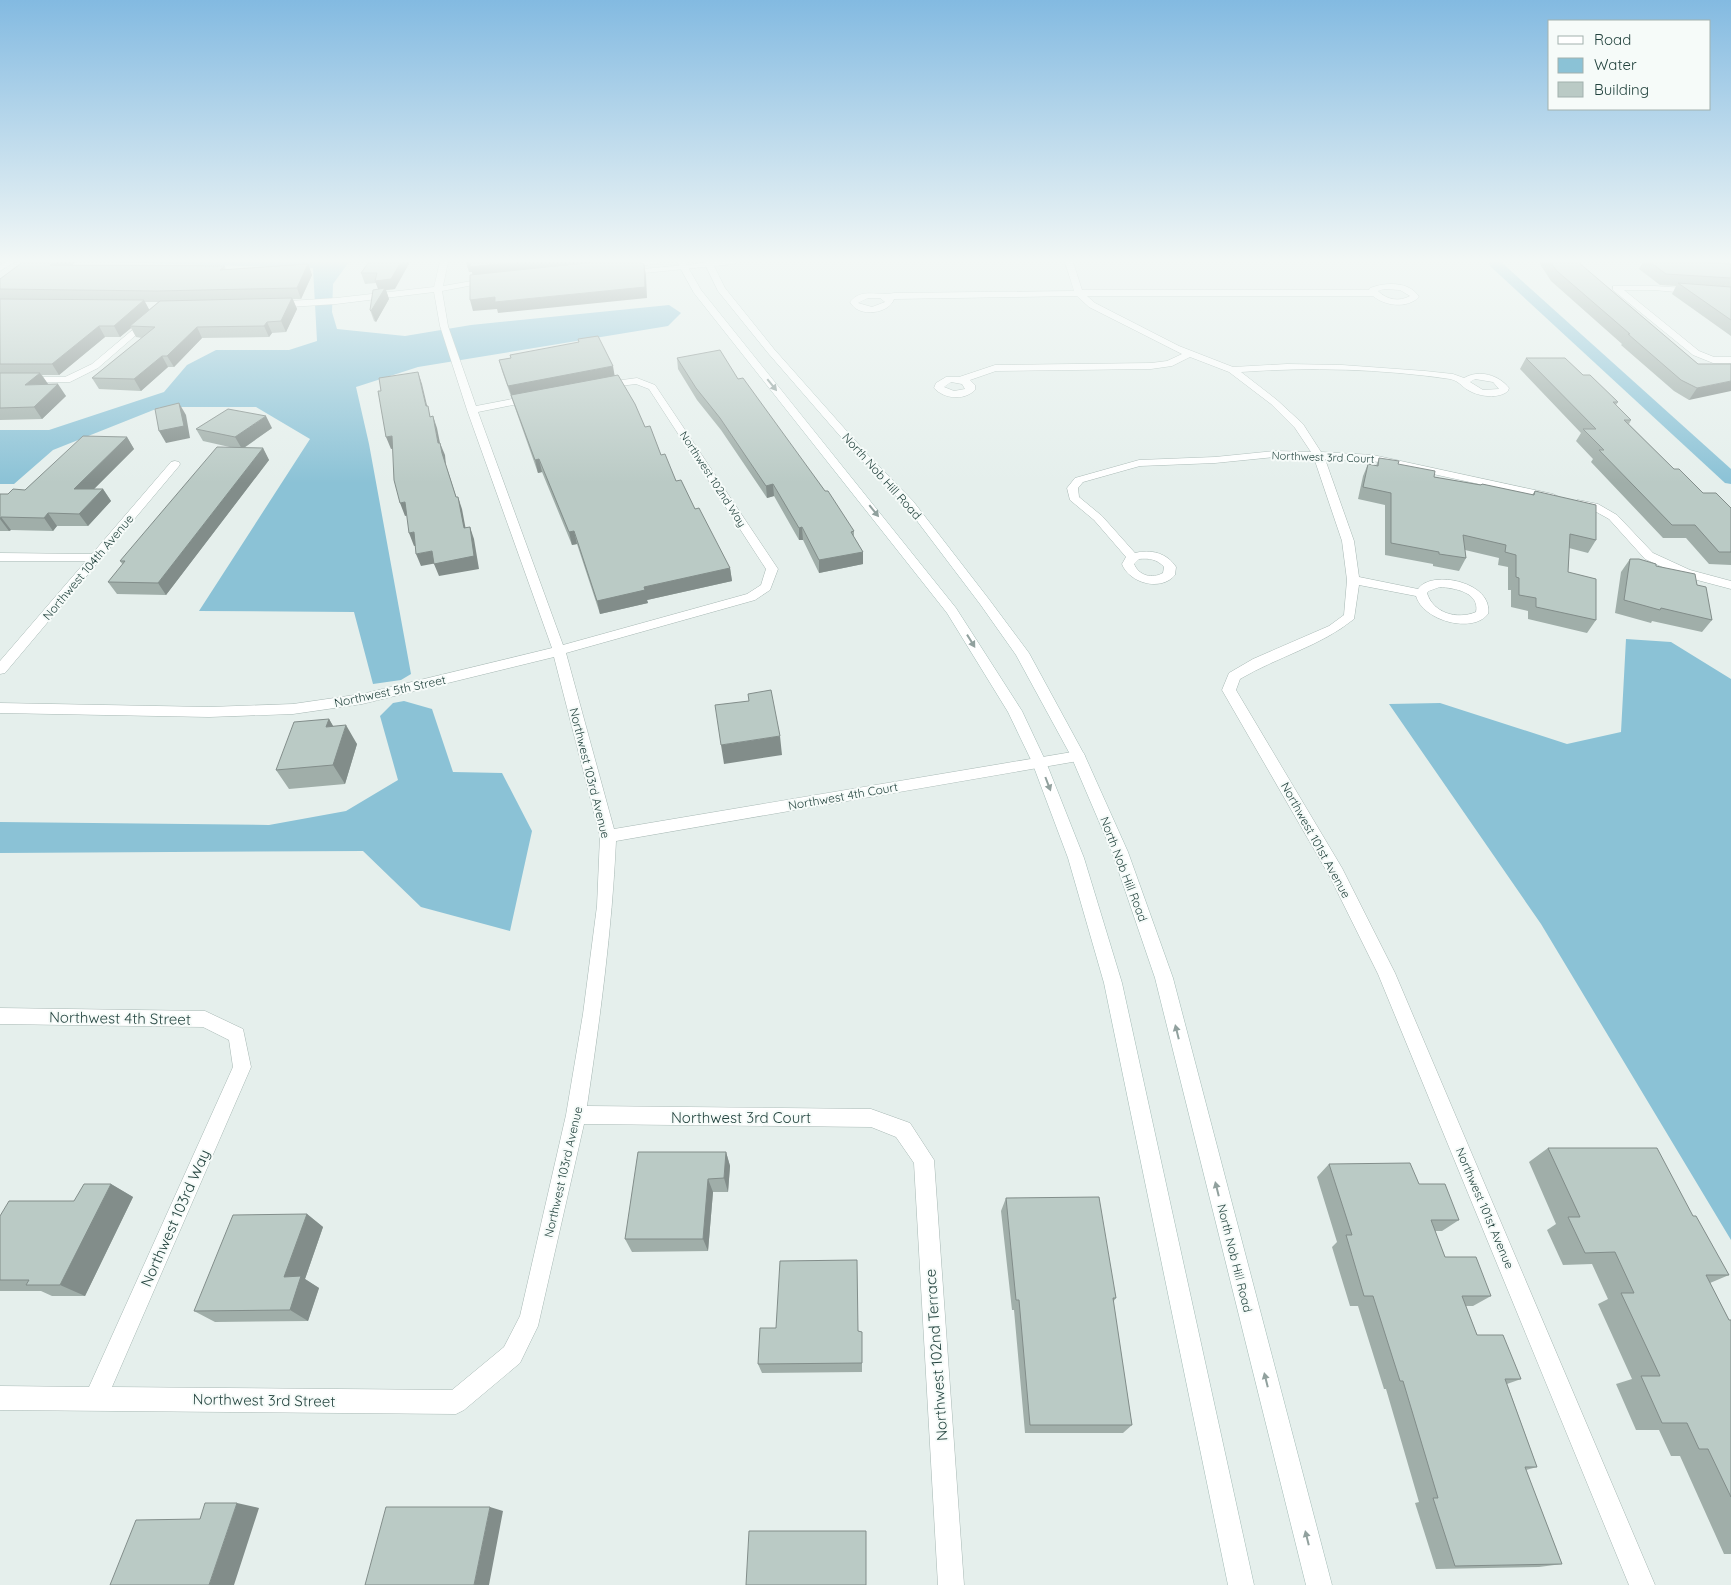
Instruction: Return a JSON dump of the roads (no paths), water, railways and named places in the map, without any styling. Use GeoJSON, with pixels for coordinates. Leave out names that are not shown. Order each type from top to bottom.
{"type":"FeatureCollection","features":[{"type":"Feature","properties":{"kind":"street"},"geometry":{"type":"LineString","coordinates":[[0,380],[67,380],[94,366],[129,336]]}},
{"type":"Feature","properties":{"kind":"street","name":"Northwest 103rd Avenue"},"geometry":{"type":"LineString","coordinates":[[447,336],[472,410],[559,650],[608,836],[604,906],[592,1014],[576,1116],[530,1318],[512,1355]]}},
{"type":"Feature","properties":{"kind":"street","name":"North Nob Hill Road"},"geometry":{"type":"LineString","coordinates":[[733,336],[952,611],[1015,711],[1039,762],[1076,858],[1113,983],[1241,1585]]}},
{"type":"Feature","properties":{"kind":"street","name":"North Nob Hill Road"},"geometry":{"type":"LineString","coordinates":[[760,336],[864,458],[909,503],[995,616],[1022,653],[1078,756],[1120,852],[1164,978],[1319,1585]]}},
{"type":"Feature","properties":{"kind":"street","name":"Northwest 101st Avenue"},"geometry":{"type":"LineString","coordinates":[[1155,336],[1232,370],[1274,402],[1299,426],[1318,455],[1348,541],[1353,580],[1350,616],[1334,629],[1234,676],[1229,690],[1336,873],[1386,973],[1642,1585]]}},
{"type":"Feature","properties":{"kind":"street"},"geometry":{"type":"LineString","coordinates":[[1675,336],[1696,353],[1713,360],[1731,360]]}},
{"type":"Feature","properties":{"kind":"street"},"geometry":{"type":"LineString","coordinates":[[960,380],[995,368],[1151,366],[1168,364],[1190,353]]}},
{"type":"Feature","properties":{"kind":"street"},"geometry":{"type":"LineString","coordinates":[[1232,370],[1275,366],[1356,368],[1453,377],[1465,381]]}},
{"type":"Feature","properties":{"kind":"street","name":"Northwest 102nd Way"},"geometry":{"type":"LineString","coordinates":[[588,388],[618,382],[637,381],[652,386],[772,569],[766,587]]}},
{"type":"Feature","properties":{"kind":"street"},"geometry":{"type":"LineString","coordinates":[[472,410],[540,397]]}},
{"type":"Feature","properties":{"kind":"street","name":"Northwest 3rd Court"},"geometry":{"type":"LineString","coordinates":[[1134,557],[1098,518],[1074,498],[1072,488],[1079,480],[1149,462],[1215,460],[1275,454],[1318,455],[1374,458],[1594,506],[1613,517],[1649,556],[1686,573],[1731,585]]}},
{"type":"Feature","properties":{"kind":"street","name":"Northwest 104th Avenue"},"geometry":{"type":"LineString","coordinates":[[0,670],[175,464]]}},
{"type":"Feature","properties":{"kind":"street"},"geometry":{"type":"LineString","coordinates":[[0,557],[97,558]]}},
{"type":"Feature","properties":{"kind":"street"},"geometry":{"type":"LineString","coordinates":[[1353,580],[1421,593]]}},
{"type":"Feature","properties":{"kind":"street"},"geometry":{"type":"LineString","coordinates":[[1439,583],[1460,586],[1478,596],[1484,609],[1482,614],[1469,619],[1450,618],[1431,610],[1425,604],[1421,593],[1430,584],[1439,583]]}},
{"type":"Feature","properties":{"kind":"street","name":"Northwest 5th Street"},"geometry":{"type":"LineString","coordinates":[[0,708],[209,712],[293,709],[362,699],[559,650],[751,597],[766,587]]}},
{"type":"Feature","properties":{"kind":"street","name":"Northwest 4th Court"},"geometry":{"type":"LineString","coordinates":[[608,836],[1078,756]]}},
{"type":"Feature","properties":{"kind":"street","name":"Northwest 4th Street"},"geometry":{"type":"LineString","coordinates":[[0,1016],[205,1019],[237,1035]]}},
{"type":"Feature","properties":{"kind":"street","name":"Northwest 103rd Way"},"geometry":{"type":"LineString","coordinates":[[96,1398],[242,1067],[237,1035]]}},
{"type":"Feature","properties":{"kind":"street","name":"Northwest 3rd Court"},"geometry":{"type":"LineString","coordinates":[[576,1116],[871,1118],[903,1130]]}},
{"type":"Feature","properties":{"kind":"street","name":"Northwest 102nd Terrace"},"geometry":{"type":"LineString","coordinates":[[903,1130],[924,1160],[950,1585]]}},
{"type":"Feature","properties":{"kind":"street","name":"Northwest 3rd Street"},"geometry":{"type":"LineString","coordinates":[[0,1398],[456,1402],[512,1355]]}},
{"type":"Feature","properties":{"kind":"water"},"geometry":{"type":"Polygon","coordinates":[[[317,336],[607,336],[418,367],[356,387],[369,444],[411,674],[401,680],[373,684],[354,612],[199,611],[310,439],[256,407],[161,407],[53,450],[14,484],[0,484],[0,430],[49,430],[164,392],[187,365],[216,350],[289,350],[317,341],[317,336]]]}},
{"type":"Feature","properties":{"kind":"water"},"geometry":{"type":"Polygon","coordinates":[[[1626,639],[1671,642],[1731,679],[1731,1240],[1541,924],[1389,704],[1440,703],[1567,744],[1621,732],[1626,639]]]}},
{"type":"Feature","properties":{"kind":"water"},"geometry":{"type":"Polygon","coordinates":[[[404,701],[432,709],[453,772],[502,773],[532,831],[510,931],[421,907],[363,851],[0,853],[0,822],[269,825],[346,811],[398,780],[380,716],[393,703],[404,701]]]}},
{"type":"Feature","properties":{"kind":"waterway"},"geometry":{"type":"LineString","coordinates":[[1575,336],[1731,479]]}}]}
